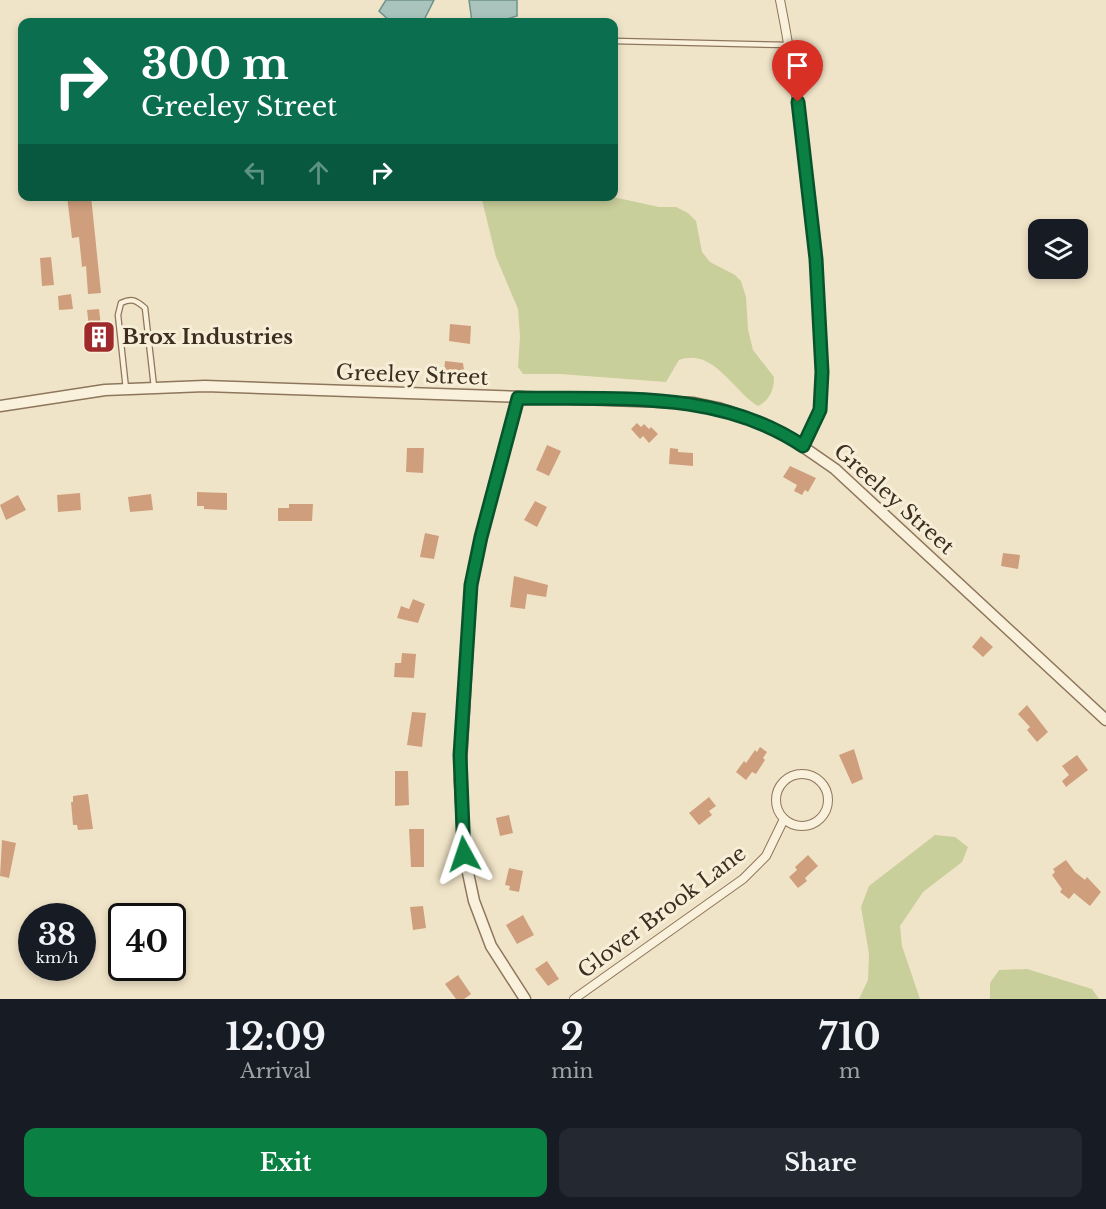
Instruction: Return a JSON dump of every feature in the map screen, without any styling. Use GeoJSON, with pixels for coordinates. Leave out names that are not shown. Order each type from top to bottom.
{"type":"FeatureCollection","features":[{"type":"Feature","properties":{"kind":"street"},"geometry":{"type":"LineString","coordinates":[[780,0],[804,149],[821,333],[820,410],[803,446]]}},
{"type":"Feature","properties":{"kind":"street","name":"Greeley Street"},"geometry":{"type":"LineString","coordinates":[[0,406],[67,395],[154,387],[254,388],[694,403],[742,415],[786,435],[835,469],[1106,720]]}},
{"type":"Feature","properties":{"kind":"street"},"geometry":{"type":"LineString","coordinates":[[518,398],[481,537],[471,585],[460,780],[464,854],[474,901],[490,946],[525,999]]}},
{"type":"Feature","properties":{"kind":"street"},"geometry":{"type":"LineString","coordinates":[[802,774],[818,780],[827,794],[828,802],[821,817],[807,826],[799,826],[784,819],[777,803],[780,786],[794,776],[802,774]]}},
{"type":"Feature","properties":{"kind":"street","name":"Glover Brook Lane"},"geometry":{"type":"LineString","coordinates":[[574,999],[743,879],[766,856],[784,819]]}},
{"type":"Feature","properties":{"kind":"lane"},"geometry":{"type":"LineString","coordinates":[[618,41],[789,45]]}},
{"type":"Feature","properties":{"kind":"lane"},"geometry":{"type":"LineString","coordinates":[[126,389],[118,315],[121,303],[128,300],[136,300],[145,308],[154,387]]}},
{"type":"Feature","properties":{"kind":"green space"},"geometry":{"type":"Polygon","coordinates":[[[618,198],[659,207],[676,207],[688,213],[696,221],[702,252],[710,262],[735,275],[741,281],[746,297],[748,329],[753,350],[774,377],[768,398],[758,406],[722,372],[702,360],[691,358],[679,360],[666,382],[560,374],[523,374],[518,367],[520,337],[518,309],[496,257],[482,201],[618,201],[618,198]]]}},
{"type":"Feature","properties":{"kind":"green space"},"geometry":{"type":"Polygon","coordinates":[[[935,835],[955,837],[968,847],[962,862],[923,892],[900,926],[902,946],[920,999],[859,999],[868,980],[869,954],[861,907],[869,886],[935,835]]]}},
{"type":"Feature","properties":{"kind":"green space"},"geometry":{"type":"Polygon","coordinates":[[[1027,969],[1092,989],[1099,999],[990,999],[990,983],[999,970],[1027,969]]]}},
{"type":"Feature","properties":{"kind":"water"},"geometry":{"type":"Polygon","coordinates":[[[386,0],[434,0],[425,18],[387,18],[379,11],[386,0]]]}},
{"type":"Feature","properties":{"kind":"water"},"geometry":{"type":"Polygon","coordinates":[[[469,0],[517,0],[517,16],[471,18],[469,0]]]}},
{"type":"Feature","properties":{"kind":"building"},"geometry":{"type":"Polygon","coordinates":[[[68,201],[92,201],[101,293],[88,294],[86,266],[82,267],[79,237],[72,238],[68,201]]]}},
{"type":"Feature","properties":{"kind":"building"},"geometry":{"type":"Polygon","coordinates":[[[51,257],[54,285],[42,286],[40,258],[51,257]]]}},
{"type":"Feature","properties":{"kind":"building"},"geometry":{"type":"Polygon","coordinates":[[[71,294],[73,309],[59,310],[58,296],[71,294]]]}},
{"type":"Feature","properties":{"kind":"building"},"geometry":{"type":"Polygon","coordinates":[[[99,309],[101,326],[107,325],[109,343],[91,345],[87,310],[99,309]]]}},
{"type":"Feature","properties":{"kind":"building"},"geometry":{"type":"Polygon","coordinates":[[[450,324],[471,326],[470,344],[449,341],[450,324]]]}},
{"type":"Feature","properties":{"kind":"building"},"geometry":{"type":"Polygon","coordinates":[[[445,361],[463,363],[465,377],[449,376],[444,373],[445,361]]]}},
{"type":"Feature","properties":{"kind":"building"},"geometry":{"type":"Polygon","coordinates":[[[637,423],[641,427],[644,424],[649,429],[651,427],[658,434],[649,443],[643,436],[640,439],[631,429],[637,423]]]}},
{"type":"Feature","properties":{"kind":"building"},"geometry":{"type":"Polygon","coordinates":[[[547,445],[561,451],[549,476],[536,470],[547,445]]]}},
{"type":"Feature","properties":{"kind":"building"},"geometry":{"type":"Polygon","coordinates":[[[407,448],[424,448],[423,473],[406,472],[407,448]]]}},
{"type":"Feature","properties":{"kind":"building"},"geometry":{"type":"Polygon","coordinates":[[[670,448],[678,449],[678,452],[693,453],[693,466],[669,464],[670,448]]]}},
{"type":"Feature","properties":{"kind":"building"},"geometry":{"type":"Polygon","coordinates":[[[790,466],[816,478],[808,492],[805,490],[802,495],[794,491],[797,485],[783,477],[790,466]]]}},
{"type":"Feature","properties":{"kind":"building"},"geometry":{"type":"Polygon","coordinates":[[[197,492],[227,493],[227,510],[204,509],[204,506],[197,506],[197,492]]]}},
{"type":"Feature","properties":{"kind":"building"},"geometry":{"type":"Polygon","coordinates":[[[80,493],[81,510],[58,512],[57,495],[80,493]]]}},
{"type":"Feature","properties":{"kind":"building"},"geometry":{"type":"Polygon","coordinates":[[[151,494],[153,510],[130,512],[128,497],[151,494]]]}},
{"type":"Feature","properties":{"kind":"building"},"geometry":{"type":"Polygon","coordinates":[[[18,495],[26,510],[6,520],[0,505],[18,495]]]}},
{"type":"Feature","properties":{"kind":"building"},"geometry":{"type":"Polygon","coordinates":[[[535,501],[547,507],[537,527],[524,520],[535,501]]]}},
{"type":"Feature","properties":{"kind":"building"},"geometry":{"type":"Polygon","coordinates":[[[289,504],[313,504],[312,521],[278,521],[278,508],[289,508],[289,504]]]}},
{"type":"Feature","properties":{"kind":"building"},"geometry":{"type":"Polygon","coordinates":[[[425,533],[439,536],[434,559],[420,557],[425,533]]]}},
{"type":"Feature","properties":{"kind":"building"},"geometry":{"type":"Polygon","coordinates":[[[1003,553],[1020,555],[1018,569],[1001,566],[1003,553]]]}},
{"type":"Feature","properties":{"kind":"building"},"geometry":{"type":"Polygon","coordinates":[[[514,576],[548,585],[546,597],[527,594],[525,609],[510,607],[514,576]]]}},
{"type":"Feature","properties":{"kind":"building"},"geometry":{"type":"Polygon","coordinates":[[[413,599],[425,604],[418,623],[397,618],[401,606],[409,609],[413,599]]]}},
{"type":"Feature","properties":{"kind":"building"},"geometry":{"type":"Polygon","coordinates":[[[981,636],[993,647],[983,657],[972,647],[981,636]]]}},
{"type":"Feature","properties":{"kind":"building"},"geometry":{"type":"Polygon","coordinates":[[[402,653],[416,654],[414,678],[394,677],[395,663],[401,663],[402,653]]]}},
{"type":"Feature","properties":{"kind":"building"},"geometry":{"type":"Polygon","coordinates":[[[1027,705],[1048,732],[1037,742],[1027,730],[1030,727],[1018,714],[1027,705]]]}},
{"type":"Feature","properties":{"kind":"building"},"geometry":{"type":"Polygon","coordinates":[[[412,712],[426,713],[422,747],[407,745],[412,712]]]}},
{"type":"Feature","properties":{"kind":"building"},"geometry":{"type":"Polygon","coordinates":[[[760,747],[767,752],[763,758],[765,760],[756,774],[752,772],[746,780],[736,772],[744,761],[746,763],[760,747]]]}},
{"type":"Feature","properties":{"kind":"building"},"geometry":{"type":"Polygon","coordinates":[[[854,749],[863,779],[852,784],[839,755],[854,749]]]}},
{"type":"Feature","properties":{"kind":"building"},"geometry":{"type":"Polygon","coordinates":[[[1077,755],[1088,770],[1066,787],[1062,781],[1069,775],[1062,766],[1077,755]]]}},
{"type":"Feature","properties":{"kind":"building"},"geometry":{"type":"Polygon","coordinates":[[[395,771],[408,771],[409,805],[395,806],[395,771]]]}},
{"type":"Feature","properties":{"kind":"building"},"geometry":{"type":"Polygon","coordinates":[[[88,794],[93,829],[78,830],[77,825],[73,825],[71,802],[73,802],[73,796],[88,794]]]}},
{"type":"Feature","properties":{"kind":"building"},"geometry":{"type":"Polygon","coordinates":[[[709,797],[716,806],[709,811],[712,815],[699,825],[689,813],[709,797]]]}},
{"type":"Feature","properties":{"kind":"building"},"geometry":{"type":"Polygon","coordinates":[[[509,815],[513,833],[500,836],[496,818],[509,815]]]}},
{"type":"Feature","properties":{"kind":"building"},"geometry":{"type":"Polygon","coordinates":[[[409,829],[424,829],[424,867],[411,867],[409,829]]]}},
{"type":"Feature","properties":{"kind":"building"},"geometry":{"type":"Polygon","coordinates":[[[2,840],[16,843],[9,878],[0,876],[2,840]]]}},
{"type":"Feature","properties":{"kind":"building"},"geometry":{"type":"Polygon","coordinates":[[[808,855],[818,866],[805,878],[807,881],[798,888],[789,877],[797,870],[795,867],[808,855]]]}},
{"type":"Feature","properties":{"kind":"building"},"geometry":{"type":"Polygon","coordinates":[[[1066,860],[1075,872],[1085,880],[1087,877],[1101,892],[1090,906],[1074,893],[1069,899],[1060,892],[1062,889],[1052,875],[1055,872],[1053,869],[1066,860]]]}},
{"type":"Feature","properties":{"kind":"building"},"geometry":{"type":"Polygon","coordinates":[[[509,868],[523,871],[519,892],[509,890],[510,886],[505,885],[509,868]]]}},
{"type":"Feature","properties":{"kind":"building"},"geometry":{"type":"Polygon","coordinates":[[[423,906],[426,928],[413,930],[410,907],[423,906]]]}},
{"type":"Feature","properties":{"kind":"building"},"geometry":{"type":"Polygon","coordinates":[[[523,915],[534,935],[517,944],[506,925],[523,915]]]}},
{"type":"Feature","properties":{"kind":"building"},"geometry":{"type":"Polygon","coordinates":[[[547,961],[559,979],[548,986],[535,969],[547,961]]]}},
{"type":"Feature","properties":{"kind":"building"},"geometry":{"type":"Polygon","coordinates":[[[458,975],[471,994],[464,999],[456,999],[445,984],[458,975]]]}},
{"type":"Feature","properties":{"kind":"place","name":"Brox Industries"},"geometry":{"type":"Point","coordinates":[99,337]}},
{"type":"Feature","properties":{"kind":"route"},"geometry":{"type":"LineString","coordinates":[[464,854],[461,829],[460,755],[471,585],[475,560],[518,398],[694,403],[742,415],[786,435],[803,446],[817,421],[822,397],[821,333],[816,259],[798,102]]}}]}
